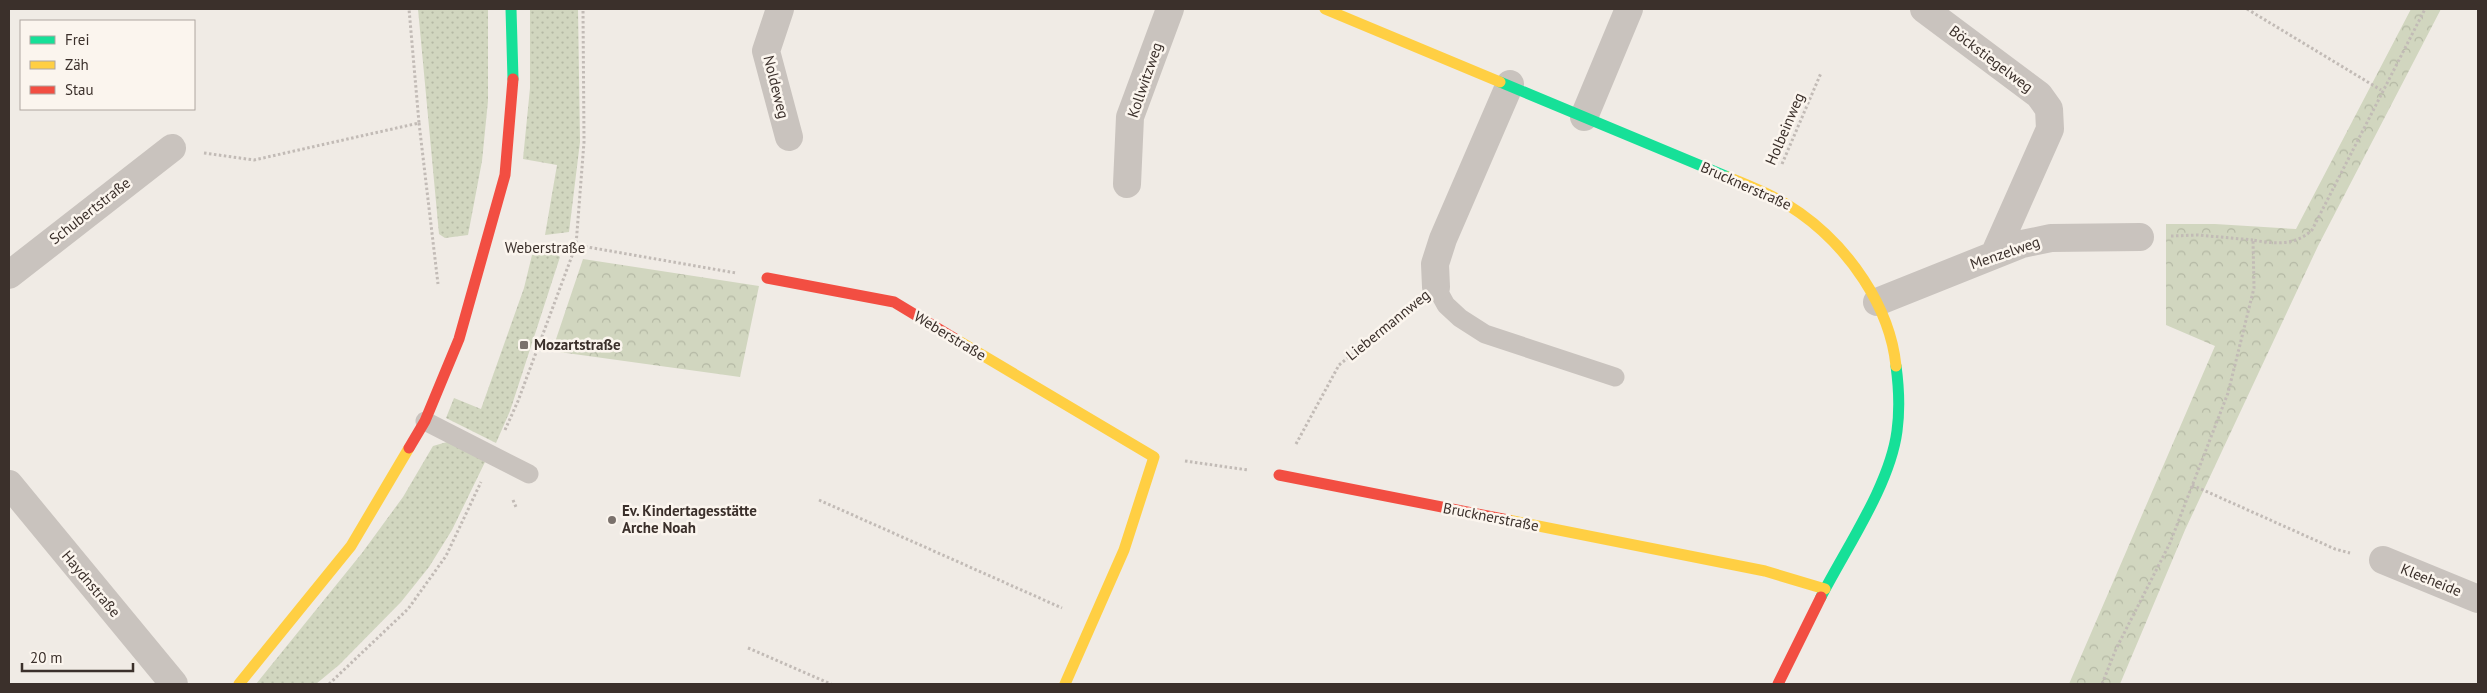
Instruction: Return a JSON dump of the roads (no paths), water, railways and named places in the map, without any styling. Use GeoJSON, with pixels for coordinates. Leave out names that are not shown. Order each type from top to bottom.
{"type":"FeatureCollection","features":[{"type":"Feature","properties":{"kind":"street"},"geometry":{"type":"LineString","coordinates":[[239,684],[351,546],[425,422],[459,338],[505,175],[513,90],[511,9]]}},
{"type":"Feature","properties":{"kind":"street","name":"Noldeweg"},"geometry":{"type":"LineString","coordinates":[[780,9],[766,51],[789,137]]}},
{"type":"Feature","properties":{"kind":"street","name":"Kollwitzweg"},"geometry":{"type":"LineString","coordinates":[[1127,184],[1130,117],[1170,9]]}},
{"type":"Feature","properties":{"kind":"street","name":"Brucknerstraße"},"geometry":{"type":"LineString","coordinates":[[1325,9],[1362,16],[1510,84],[1769,194],[1794,207],[1822,228],[1864,278],[1877,302],[1894,352],[1899,386],[1896,432],[1880,481],[1778,684]]}},
{"type":"Feature","properties":{"kind":"street"},"geometry":{"type":"LineString","coordinates":[[1584,116],[1629,9]]}},
{"type":"Feature","properties":{"kind":"street","name":"Böckstiegelweg"},"geometry":{"type":"LineString","coordinates":[[1924,9],[2039,95],[2049,109],[2050,129],[1996,253]]}},
{"type":"Feature","properties":{"kind":"street","name":"Liebermannweg"},"geometry":{"type":"LineString","coordinates":[[1436,287],[1435,264],[1443,239],[1510,84]]}},
{"type":"Feature","properties":{"kind":"street","name":"Schubertstraße"},"geometry":{"type":"LineString","coordinates":[[9,275],[172,148]]}},
{"type":"Feature","properties":{"kind":"street","name":"Menzelweg"},"geometry":{"type":"LineString","coordinates":[[1877,302],[2022,244],[2051,238],[2140,237]]}},
{"type":"Feature","properties":{"kind":"street","name":"Weberstraße"},"geometry":{"type":"LineString","coordinates":[[767,278],[894,302],[1154,457],[1124,550],[1065,684]]}},
{"type":"Feature","properties":{"kind":"street","name":"Brucknerstraße"},"geometry":{"type":"LineString","coordinates":[[1279,475],[1765,571],[1825,589]]}},
{"type":"Feature","properties":{"kind":"street","name":"Haydnstraße"},"geometry":{"type":"LineString","coordinates":[[9,484],[174,684]]}},
{"type":"Feature","properties":{"kind":"street","name":"Kleeheide"},"geometry":{"type":"LineString","coordinates":[[2383,560],[2478,599]]}},
{"type":"Feature","properties":{"kind":"lane"},"geometry":{"type":"LineString","coordinates":[[1436,287],[1446,305],[1460,318],[1485,334],[1615,377]]}},
{"type":"Feature","properties":{"kind":"lane"},"geometry":{"type":"LineString","coordinates":[[425,422],[529,474]]}},
{"type":"Feature","properties":{"kind":"place","name":"Mozartstraße"},"geometry":{"type":"Point","coordinates":[524,345]}},
{"type":"Feature","properties":{"kind":"place","name":"Ev. Kindertagesstätte Arche Noah"},"geometry":{"type":"Point","coordinates":[612,520]}}]}
